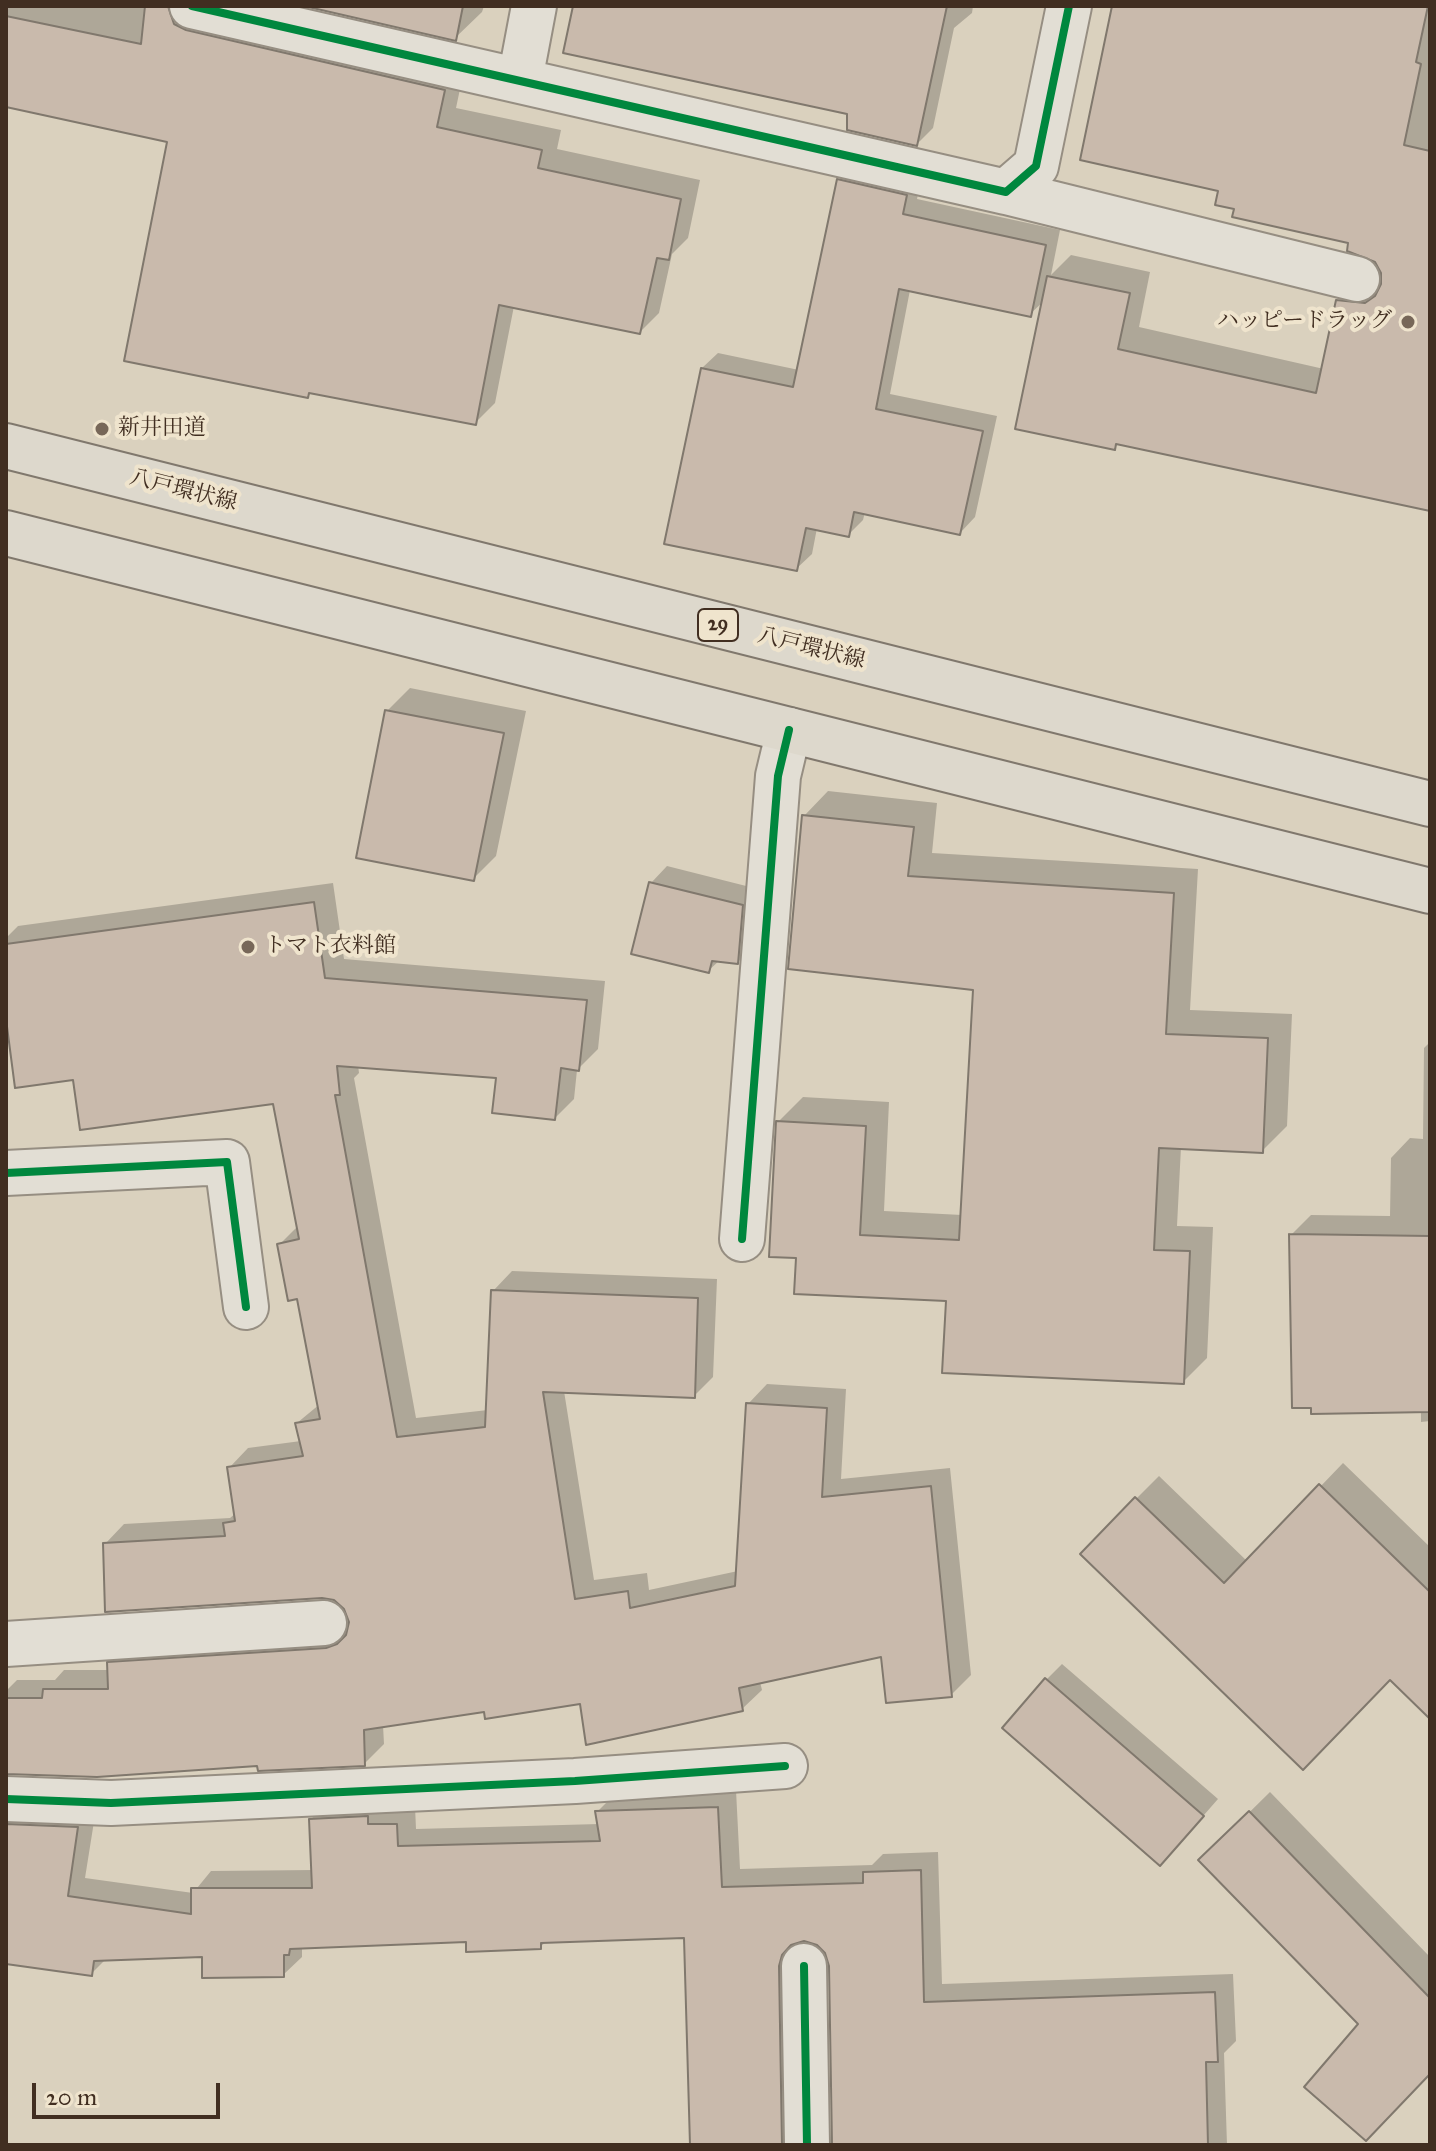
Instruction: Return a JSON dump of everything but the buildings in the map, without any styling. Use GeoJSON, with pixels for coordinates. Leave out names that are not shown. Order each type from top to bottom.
{"type":"FeatureCollection","features":[{"type":"Feature","properties":{"kind":"main road","name":"八戸環状線"},"geometry":{"type":"LineString","coordinates":[[6,446],[1430,804]]}},
{"type":"Feature","properties":{"kind":"main road"},"geometry":{"type":"LineString","coordinates":[[6,533],[1430,891]]}},
{"type":"Feature","properties":{"kind":"street"},"geometry":{"type":"LineString","coordinates":[[192,6],[1006,192],[1357,279]]}},
{"type":"Feature","properties":{"kind":"street"},"geometry":{"type":"LineString","coordinates":[[520,80],[534,6]]}},
{"type":"Feature","properties":{"kind":"street"},"geometry":{"type":"LineString","coordinates":[[1006,192],[1036,166],[1069,6]]}},
{"type":"Feature","properties":{"kind":"street"},"geometry":{"type":"LineString","coordinates":[[742,1239],[778,776],[789,730]]}},
{"type":"Feature","properties":{"kind":"street"},"geometry":{"type":"LineString","coordinates":[[6,1173],[227,1162],[246,1307]]}},
{"type":"Feature","properties":{"kind":"street"},"geometry":{"type":"LineString","coordinates":[[6,1644],[324,1623]]}},
{"type":"Feature","properties":{"kind":"street"},"geometry":{"type":"LineString","coordinates":[[6,1799],[111,1803],[575,1781],[785,1766]]}},
{"type":"Feature","properties":{"kind":"street"},"geometry":{"type":"LineString","coordinates":[[804,1966],[807,2145]]}},
{"type":"Feature","properties":{"kind":"cycle path"},"geometry":{"type":"LineString","coordinates":[[192,6],[1006,192],[1036,166],[1069,6]]}},
{"type":"Feature","properties":{"kind":"cycle path"},"geometry":{"type":"LineString","coordinates":[[742,1239],[778,776],[789,730]]}},
{"type":"Feature","properties":{"kind":"cycle path"},"geometry":{"type":"LineString","coordinates":[[6,1173],[227,1162],[246,1307]]}},
{"type":"Feature","properties":{"kind":"cycle path"},"geometry":{"type":"LineString","coordinates":[[6,1799],[111,1803],[575,1781],[785,1766]]}},
{"type":"Feature","properties":{"kind":"cycle path"},"geometry":{"type":"LineString","coordinates":[[804,1966],[807,2145]]}},
{"type":"Feature","properties":{"kind":"place","name":"ハッピードラッグ"},"geometry":{"type":"Point","coordinates":[1408,322]}},
{"type":"Feature","properties":{"kind":"place","name":"新井田道"},"geometry":{"type":"Point","coordinates":[102,429]}},
{"type":"Feature","properties":{"kind":"place","name":"トマト衣料館"},"geometry":{"type":"Point","coordinates":[248,947]}}]}
